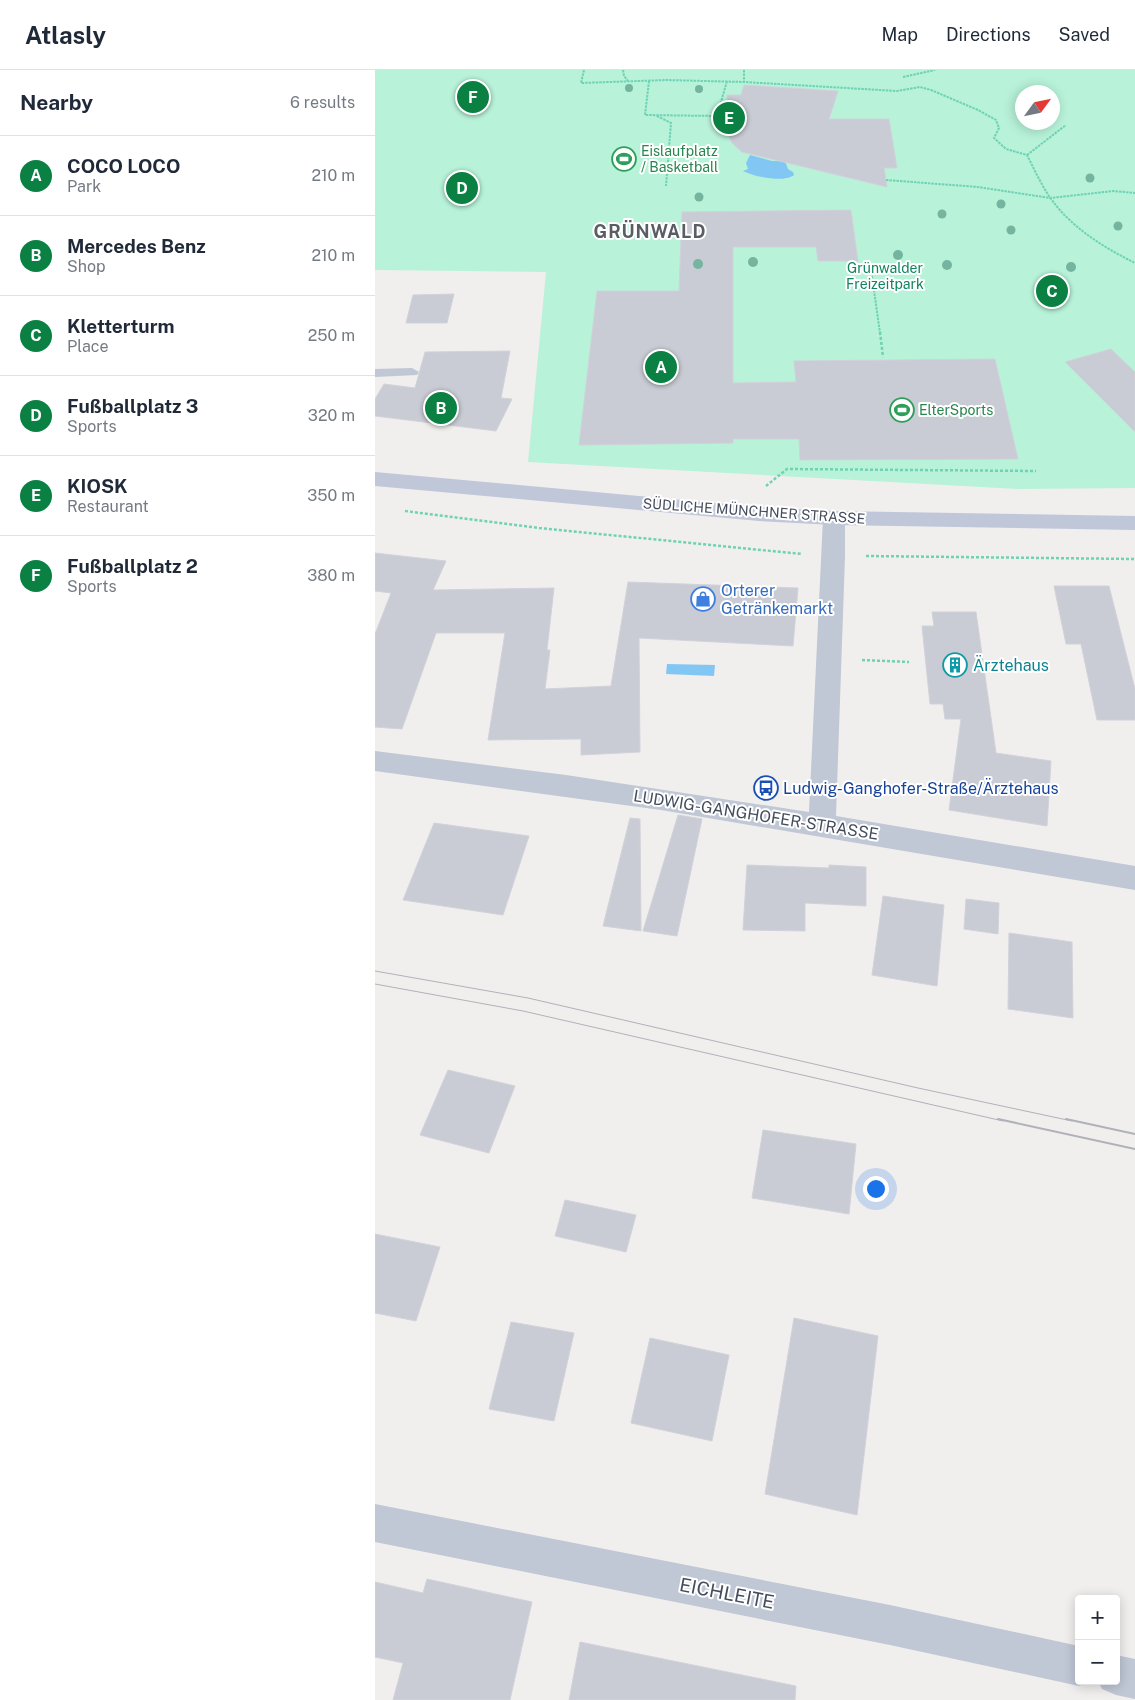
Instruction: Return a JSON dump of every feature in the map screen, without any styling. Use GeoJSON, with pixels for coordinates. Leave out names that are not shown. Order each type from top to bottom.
{"type":"FeatureCollection","features":[{"type":"Feature","properties":{"kind":"main road","name":"SÜDLICHE MÜNCHNER STRASSE"},"geometry":{"type":"LineString","coordinates":[[375,479],[759,514],[834,518],[1135,523]]}},
{"type":"Feature","properties":{"kind":"street"},"geometry":{"type":"LineString","coordinates":[[822,824],[834,518]]}},
{"type":"Feature","properties":{"kind":"street","name":"LUDWIG-GANGHOFER-STRASSE"},"geometry":{"type":"LineString","coordinates":[[375,761],[501,777],[822,824],[1135,878]]}},
{"type":"Feature","properties":{"kind":"street","name":"EICHLEITE"},"geometry":{"type":"LineString","coordinates":[[375,1523],[881,1623],[1075,1665]]}},
{"type":"Feature","properties":{"kind":"street"},"geometry":{"type":"LineString","coordinates":[[1120,1676],[1135,1679]]}},
{"type":"Feature","properties":{"kind":"lane"},"geometry":{"type":"LineString","coordinates":[[375,373],[412,372]]}},
{"type":"Feature","properties":{"kind":"path"},"geometry":{"type":"LineString","coordinates":[[584,70],[581,83],[727,81],[897,91],[920,87],[931,90],[996,120],[999,128],[994,138],[1006,149],[1027,155],[1050,198],[1076,226],[1113,252],[1135,263]]}},
{"type":"Feature","properties":{"kind":"path"},"geometry":{"type":"LineString","coordinates":[[623,70],[628,82]]}},
{"type":"Feature","properties":{"kind":"path"},"geometry":{"type":"LineString","coordinates":[[744,70],[744,82]]}},
{"type":"Feature","properties":{"kind":"path"},"geometry":{"type":"LineString","coordinates":[[903,77],[935,70]]}},
{"type":"Feature","properties":{"kind":"path"},"geometry":{"type":"LineString","coordinates":[[649,81],[645,115],[717,116],[727,81]]}},
{"type":"Feature","properties":{"kind":"path"},"geometry":{"type":"LineString","coordinates":[[657,115],[671,123],[667,186]]}},
{"type":"Feature","properties":{"kind":"path"},"geometry":{"type":"LineString","coordinates":[[1027,155],[1066,125]]}},
{"type":"Feature","properties":{"kind":"path"},"geometry":{"type":"LineString","coordinates":[[886,180],[958,184],[1050,198],[1114,191],[1135,193]]}},
{"type":"Feature","properties":{"kind":"path"},"geometry":{"type":"LineString","coordinates":[[872,276],[883,357]]}},
{"type":"Feature","properties":{"kind":"path"},"geometry":{"type":"LineString","coordinates":[[759,514],[759,492],[787,470],[1036,471]]}},
{"type":"Feature","properties":{"kind":"path"},"geometry":{"type":"LineString","coordinates":[[401,511],[539,528],[834,556],[1022,560],[1135,559]]}},
{"type":"Feature","properties":{"kind":"path"},"geometry":{"type":"LineString","coordinates":[[829,660],[909,662]]}},
{"type":"Feature","properties":{"kind":"green space","name":"Grünwalder Freizeitpark"},"geometry":{"type":"Polygon","coordinates":[[[375,70],[1135,70],[1135,488],[1018,489],[528,462],[546,272],[375,270],[375,70]]]}},
{"type":"Feature","properties":{"kind":"water"},"geometry":{"type":"Polygon","coordinates":[[[750,155],[772,161],[785,161],[788,169],[794,175],[777,179],[743,171],[748,169],[746,163],[750,155]]]}},
{"type":"Feature","properties":{"kind":"water"},"geometry":{"type":"Polygon","coordinates":[[[667,664],[715,665],[714,676],[666,674],[667,664]]]}},
{"type":"Feature","properties":{"kind":"building"},"geometry":{"type":"Polygon","coordinates":[[[744,85],[838,91],[829,119],[889,119],[897,168],[884,168],[887,187],[742,152],[732,143],[729,136],[727,95],[741,95],[744,85]]]}},
{"type":"Feature","properties":{"kind":"building"},"geometry":{"type":"Polygon","coordinates":[[[851,210],[858,261],[818,261],[816,247],[733,247],[733,383],[796,382],[794,361],[995,359],[1018,459],[800,460],[799,439],[733,439],[733,443],[579,445],[597,291],[679,291],[682,212],[851,210]]]}},
{"type":"Feature","properties":{"kind":"building"},"geometry":{"type":"Polygon","coordinates":[[[454,294],[447,323],[406,323],[413,295],[454,294]]]}},
{"type":"Feature","properties":{"kind":"building"},"geometry":{"type":"Polygon","coordinates":[[[1111,349],[1135,372],[1135,432],[1065,362],[1111,349]]]}},
{"type":"Feature","properties":{"kind":"building"},"geometry":{"type":"Polygon","coordinates":[[[510,351],[501,398],[512,399],[496,431],[375,416],[375,399],[384,384],[415,388],[425,352],[510,351]]]}},
{"type":"Feature","properties":{"kind":"building"},"geometry":{"type":"Polygon","coordinates":[[[375,553],[446,561],[433,590],[554,588],[547,650],[550,650],[545,689],[611,686],[628,582],[798,588],[793,646],[639,638],[640,752],[581,755],[581,739],[488,740],[505,633],[436,633],[402,729],[375,727],[375,634],[391,593],[375,591],[375,553]]]}},
{"type":"Feature","properties":{"kind":"building"},"geometry":{"type":"Polygon","coordinates":[[[1054,586],[1109,586],[1135,689],[1135,720],[1097,720],[1081,644],[1066,644],[1054,586]]]}},
{"type":"Feature","properties":{"kind":"building"},"geometry":{"type":"Polygon","coordinates":[[[932,612],[976,612],[996,753],[1051,761],[1047,826],[949,810],[961,719],[945,719],[943,704],[930,704],[922,626],[934,626],[932,612]]]}},
{"type":"Feature","properties":{"kind":"building"},"geometry":{"type":"Polygon","coordinates":[[[678,815],[702,819],[677,936],[643,931],[678,815]]]}},
{"type":"Feature","properties":{"kind":"building"},"geometry":{"type":"Polygon","coordinates":[[[630,818],[640,819],[641,931],[603,926],[630,818]]]}},
{"type":"Feature","properties":{"kind":"building"},"geometry":{"type":"Polygon","coordinates":[[[434,823],[529,836],[503,915],[403,900],[434,823]]]}},
{"type":"Feature","properties":{"kind":"building"},"geometry":{"type":"Polygon","coordinates":[[[747,865],[829,868],[829,865],[866,867],[866,906],[805,903],[805,931],[743,930],[747,865]]]}},
{"type":"Feature","properties":{"kind":"building"},"geometry":{"type":"Polygon","coordinates":[[[883,896],[944,905],[937,986],[872,975],[883,896]]]}},
{"type":"Feature","properties":{"kind":"building"},"geometry":{"type":"Polygon","coordinates":[[[966,899],[999,903],[998,934],[964,929],[966,899]]]}},
{"type":"Feature","properties":{"kind":"building"},"geometry":{"type":"Polygon","coordinates":[[[1009,933],[1072,942],[1073,1018],[1008,1009],[1009,933]]]}},
{"type":"Feature","properties":{"kind":"building"},"geometry":{"type":"Polygon","coordinates":[[[448,1070],[515,1086],[489,1153],[420,1135],[448,1070]]]}},
{"type":"Feature","properties":{"kind":"building"},"geometry":{"type":"Polygon","coordinates":[[[763,1130],[856,1144],[849,1214],[752,1198],[763,1130]]]}},
{"type":"Feature","properties":{"kind":"building"},"geometry":{"type":"Polygon","coordinates":[[[565,1200],[636,1215],[626,1252],[555,1236],[565,1200]]]}},
{"type":"Feature","properties":{"kind":"building"},"geometry":{"type":"Polygon","coordinates":[[[375,1234],[440,1247],[416,1321],[375,1313],[375,1234]]]}},
{"type":"Feature","properties":{"kind":"building"},"geometry":{"type":"Polygon","coordinates":[[[794,1318],[878,1336],[857,1515],[765,1494],[794,1318]]]}},
{"type":"Feature","properties":{"kind":"building"},"geometry":{"type":"Polygon","coordinates":[[[511,1322],[574,1333],[554,1421],[489,1409],[511,1322]]]}},
{"type":"Feature","properties":{"kind":"building"},"geometry":{"type":"Polygon","coordinates":[[[650,1338],[729,1355],[712,1441],[631,1423],[650,1338]]]}},
{"type":"Feature","properties":{"kind":"building"},"geometry":{"type":"Polygon","coordinates":[[[427,1579],[532,1602],[510,1700],[393,1700],[403,1663],[375,1657],[375,1582],[423,1593],[427,1579]]]}},
{"type":"Feature","properties":{"kind":"building"},"geometry":{"type":"Polygon","coordinates":[[[580,1642],[796,1686],[795,1700],[569,1700],[580,1642]]]}},
{"type":"Feature","properties":{"kind":"tram line"},"geometry":{"type":"LineString","coordinates":[[375,971],[528,998],[918,1088],[1072,1121]]}},
{"type":"Feature","properties":{"kind":"tram line"},"geometry":{"type":"LineString","coordinates":[[375,984],[523,1011],[1003,1121]]}},
{"type":"Feature","properties":{"kind":"tram line"},"geometry":{"type":"LineString","coordinates":[[998,1119],[1135,1149]]}},
{"type":"Feature","properties":{"kind":"tram line"},"geometry":{"type":"LineString","coordinates":[[1066,1119],[1135,1134]]}},
{"type":"Feature","properties":{"kind":"place","name":"Fußballplatz 2"},"geometry":{"type":"Point","coordinates":[473,97]}},
{"type":"Feature","properties":{"kind":"place","name":"KIOSK"},"geometry":{"type":"Point","coordinates":[729,118]}},
{"type":"Feature","properties":{"kind":"place","name":"Eislaufplatz / Basketball"},"geometry":{"type":"Point","coordinates":[624,159]}},
{"type":"Feature","properties":{"kind":"place","name":"Fußballplatz 3"},"geometry":{"type":"Point","coordinates":[462,188]}},
{"type":"Feature","properties":{"kind":"place","name":"Kletterturm"},"geometry":{"type":"Point","coordinates":[1052,291]}},
{"type":"Feature","properties":{"kind":"place","name":"COCO LOCO"},"geometry":{"type":"Point","coordinates":[661,367]}},
{"type":"Feature","properties":{"kind":"place","name":"Mercedes Benz"},"geometry":{"type":"Point","coordinates":[441,408]}},
{"type":"Feature","properties":{"kind":"place","name":"ElterSports"},"geometry":{"type":"Point","coordinates":[902,410]}},
{"type":"Feature","properties":{"kind":"place","name":"Orterer Getränkemarkt"},"geometry":{"type":"Point","coordinates":[703,599]}},
{"type":"Feature","properties":{"kind":"place","name":"Ärztehaus"},"geometry":{"type":"Point","coordinates":[955,665]}},
{"type":"Feature","properties":{"kind":"place","name":"Ludwig-Ganghofer-Straße/Ärztehaus"},"geometry":{"type":"Point","coordinates":[766,788]}},
{"type":"Feature","properties":{"kind":"district","name":"GRÜNWALD"},"geometry":{"type":"Point","coordinates":[650,231]}}]}
